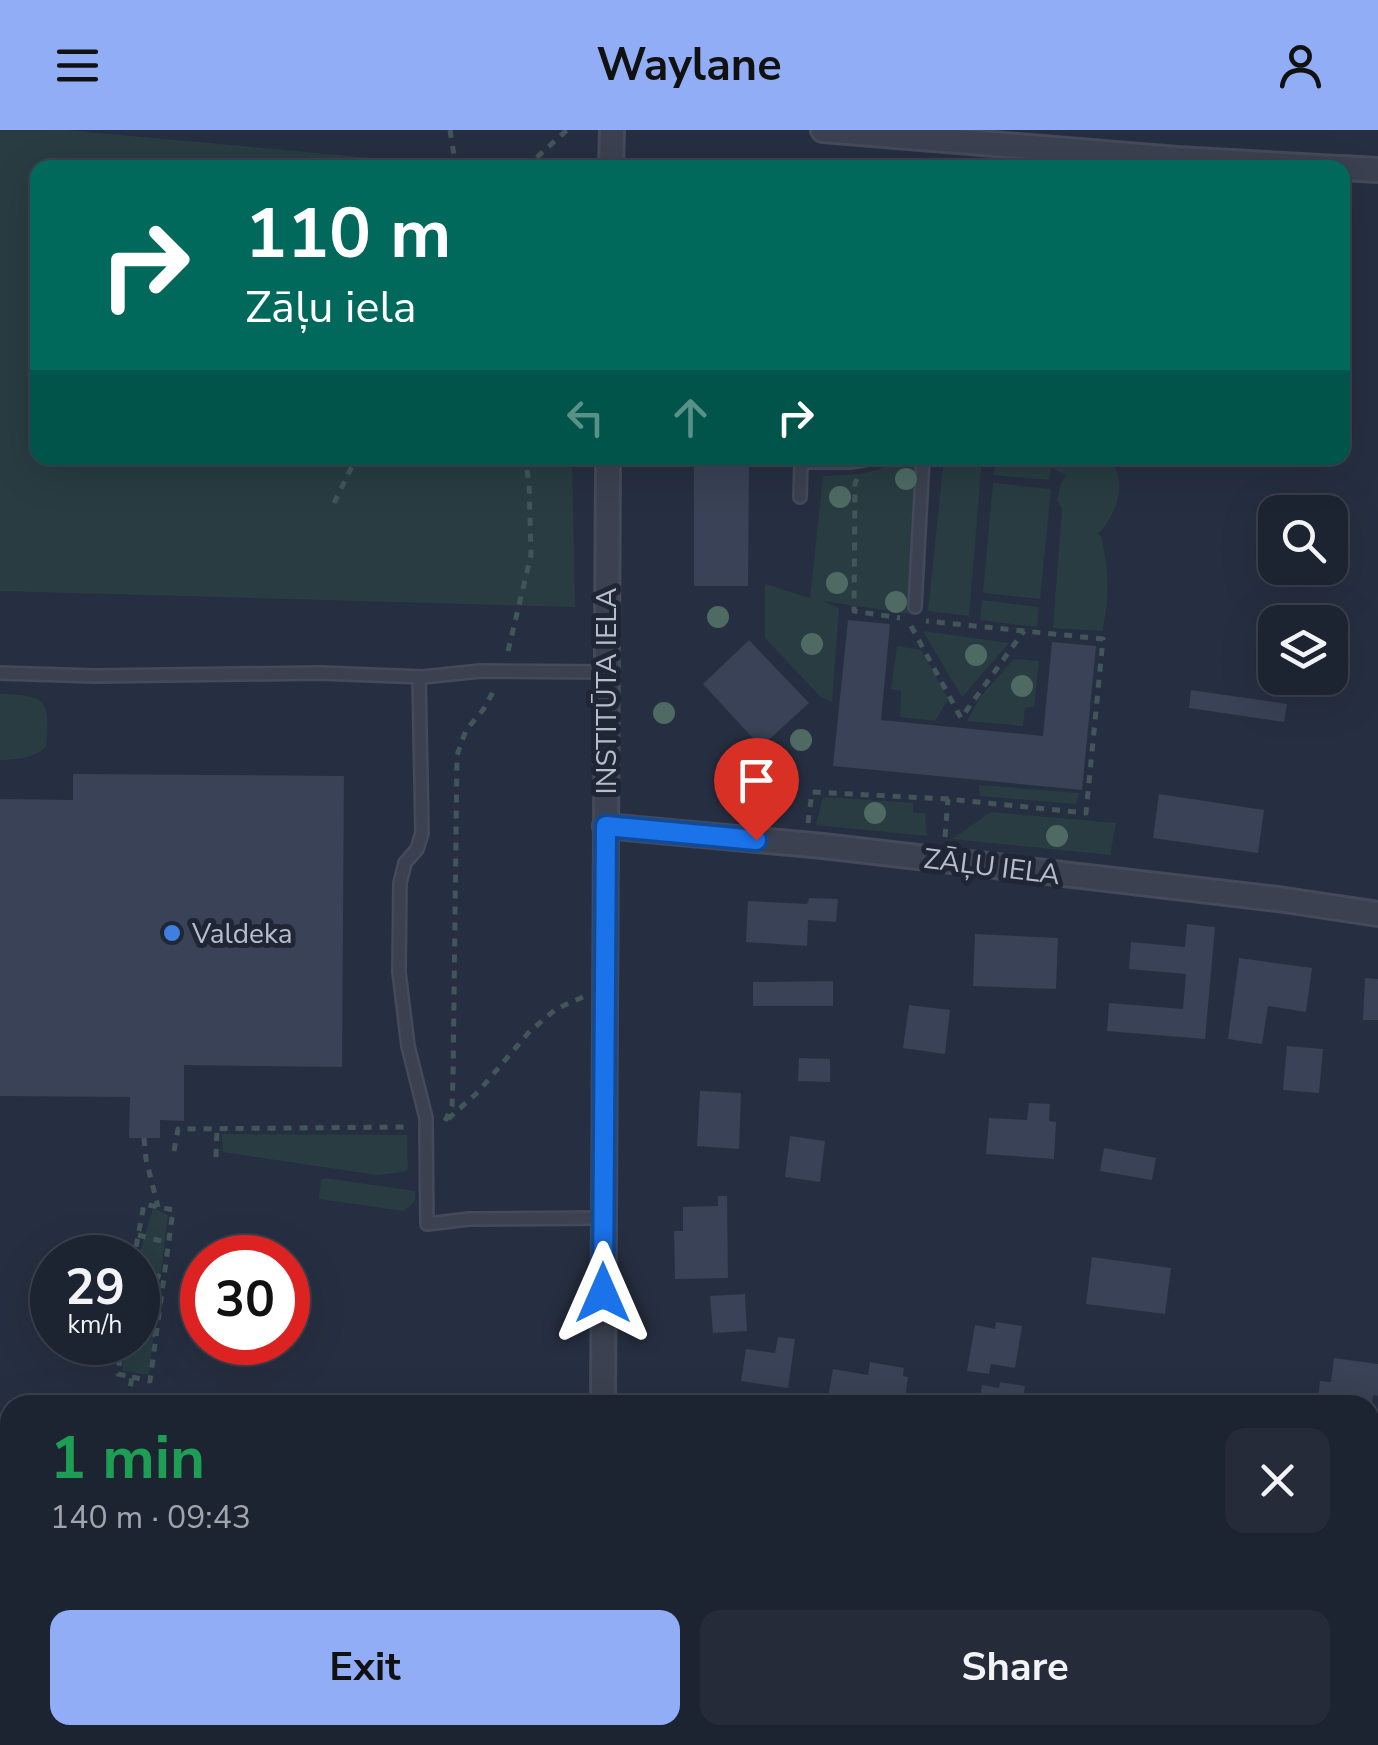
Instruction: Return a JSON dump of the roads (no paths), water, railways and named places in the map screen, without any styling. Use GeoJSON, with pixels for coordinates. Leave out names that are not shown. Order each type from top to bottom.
{"type":"FeatureCollection","features":[{"type":"Feature","properties":{"kind":"street"},"geometry":{"type":"LineString","coordinates":[[611,160],[612,130]]}},
{"type":"Feature","properties":{"kind":"street"},"geometry":{"type":"LineString","coordinates":[[823,130],[1068,140],[1262,160]]}},
{"type":"Feature","properties":{"kind":"street"},"geometry":{"type":"LineString","coordinates":[[1350,169],[1378,170]]}},
{"type":"Feature","properties":{"kind":"street","name":"INSTITŪTA IELA"},"geometry":{"type":"LineString","coordinates":[[602,1395],[608,465]]}},
{"type":"Feature","properties":{"kind":"street","name":"ZĀĻU IELA"},"geometry":{"type":"LineString","coordinates":[[606,826],[822,846],[1378,914]]}},
{"type":"Feature","properties":{"kind":"lane"},"geometry":{"type":"LineString","coordinates":[[800,497],[801,465]]}},
{"type":"Feature","properties":{"kind":"lane"},"geometry":{"type":"LineString","coordinates":[[911,613],[922,465]]}},
{"type":"Feature","properties":{"kind":"lane"},"geometry":{"type":"LineString","coordinates":[[0,673],[320,673],[419,677],[503,671],[606,672]]}},
{"type":"Feature","properties":{"kind":"lane"},"geometry":{"type":"LineString","coordinates":[[419,677],[422,833],[417,849],[405,864],[400,883],[399,972],[408,1046],[426,1118],[426,1224],[469,1218],[604,1218]]}},
{"type":"Feature","properties":{"kind":"place","name":"Valdeka"},"geometry":{"type":"Point","coordinates":[172,933]}}]}
